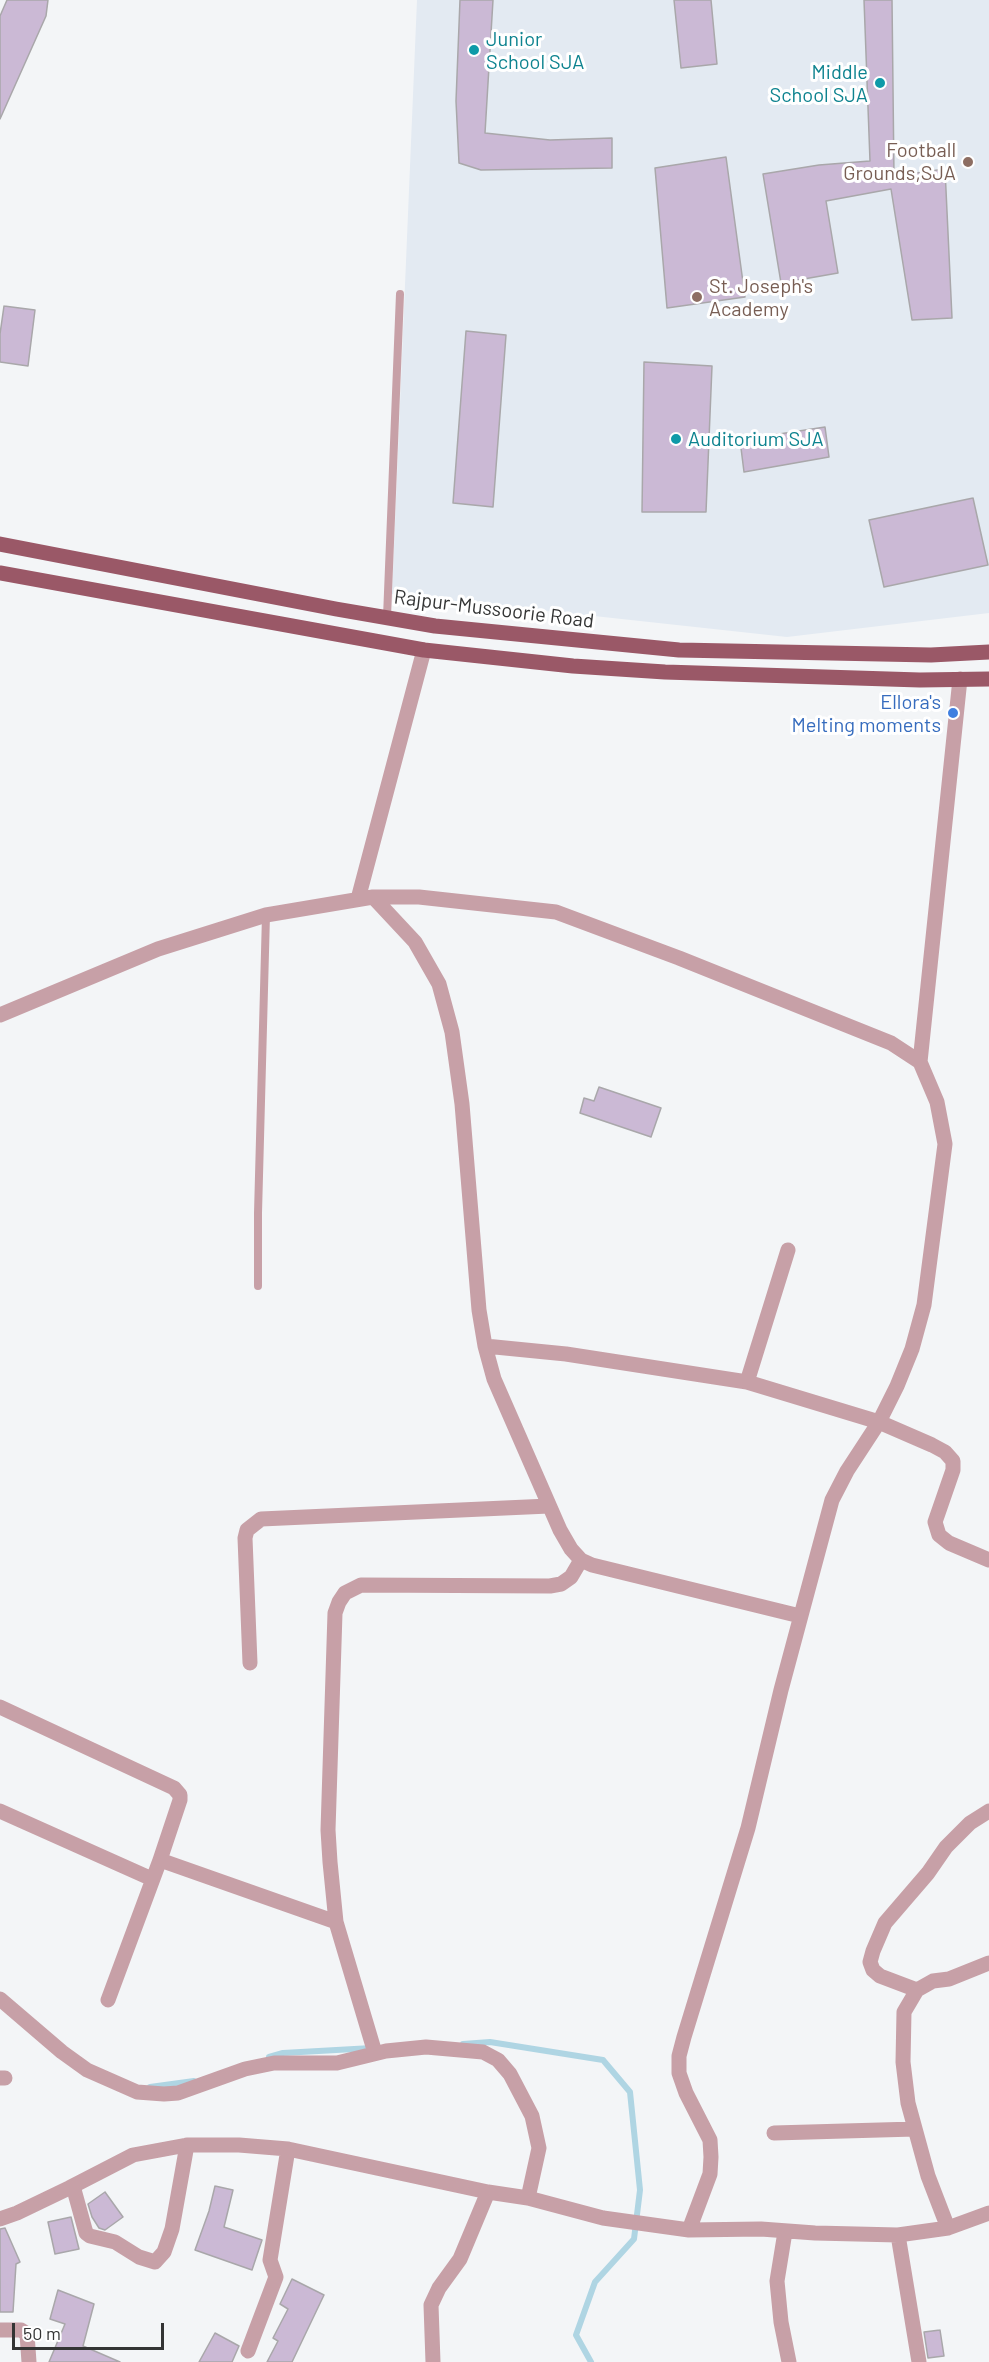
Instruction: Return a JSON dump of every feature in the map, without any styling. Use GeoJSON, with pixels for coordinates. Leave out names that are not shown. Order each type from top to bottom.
{"type":"FeatureCollection","features":[{"type":"Feature","properties":{"kind":"main road","name":"Rajpur-Mussoorie Road"},"geometry":{"type":"LineString","coordinates":[[0,544],[435,626],[679,650],[931,655],[989,652]]}},
{"type":"Feature","properties":{"kind":"main road"},"geometry":{"type":"LineString","coordinates":[[0,573],[423,650],[573,666],[654,671],[989,679]]}},
{"type":"Feature","properties":{"kind":"street"},"geometry":{"type":"LineString","coordinates":[[366,898],[423,650]]}},
{"type":"Feature","properties":{"kind":"street"},"geometry":{"type":"LineString","coordinates":[[688,2230],[710,2174],[711,2157],[710,2140],[686,2093],[679,2073],[679,2056],[748,1828],[800,1616],[832,1500],[847,1471],[879,1422],[897,1386],[912,1349],[924,1305],[945,1144],[937,1102],[920,1062],[960,679]]}},
{"type":"Feature","properties":{"kind":"street"},"geometry":{"type":"LineString","coordinates":[[0,1014],[158,949],[266,915],[366,898],[419,897],[556,912],[679,958],[891,1043],[920,1062]]}},
{"type":"Feature","properties":{"kind":"street"},"geometry":{"type":"LineString","coordinates":[[366,898],[415,942],[439,984],[452,1032],[462,1104],[484,1346],[494,1379],[549,1506],[571,1549],[581,1560],[592,1565],[800,1616]]}},
{"type":"Feature","properties":{"kind":"street"},"geometry":{"type":"LineString","coordinates":[[747,1382],[788,1250]]}},
{"type":"Feature","properties":{"kind":"street"},"geometry":{"type":"LineString","coordinates":[[484,1346],[576,1355],[747,1382],[879,1422],[945,1452],[953,1461],[953,1470],[935,1522],[939,1534],[949,1543],[989,1560]]}},
{"type":"Feature","properties":{"kind":"street"},"geometry":{"type":"LineString","coordinates":[[250,1663],[245,1538],[247,1530],[261,1519],[549,1506]]}},
{"type":"Feature","properties":{"kind":"street"},"geometry":{"type":"LineString","coordinates":[[374,2051],[336,1922],[329,1819],[335,1613],[339,1602],[345,1593],[361,1585],[550,1586],[561,1584],[571,1577],[581,1560]]}},
{"type":"Feature","properties":{"kind":"street"},"geometry":{"type":"LineString","coordinates":[[0,1707],[177,1791],[180,1800],[108,2000]]}},
{"type":"Feature","properties":{"kind":"street"},"geometry":{"type":"LineString","coordinates":[[0,1811],[153,1879]]}},
{"type":"Feature","properties":{"kind":"street"},"geometry":{"type":"LineString","coordinates":[[917,1990],[880,1976],[873,1970],[870,1962],[873,1951],[885,1923],[928,1873],[946,1847],[970,1823],[989,1811]]}},
{"type":"Feature","properties":{"kind":"street"},"geometry":{"type":"LineString","coordinates":[[160,1860],[336,1922]]}},
{"type":"Feature","properties":{"kind":"street"},"geometry":{"type":"LineString","coordinates":[[948,2228],[928,2176],[908,2103],[903,2062],[904,2012],[917,1990],[933,1981],[949,1979],[989,1964]]}},
{"type":"Feature","properties":{"kind":"street"},"geometry":{"type":"LineString","coordinates":[[0,1999],[62,2052],[87,2070],[137,2092],[178,2093],[256,2066],[274,2063],[337,2062],[374,2051],[448,2048],[483,2052],[498,2060],[510,2074],[532,2116],[539,2148],[528,2198]]}},
{"type":"Feature","properties":{"kind":"street"},"geometry":{"type":"LineString","coordinates":[[774,2133],[915,2129]]}},
{"type":"Feature","properties":{"kind":"street"},"geometry":{"type":"LineString","coordinates":[[0,2219],[17,2213],[133,2155],[187,2145],[239,2145],[288,2149],[488,2192],[528,2198],[603,2218],[688,2230],[761,2229],[785,2232],[898,2235],[948,2228],[989,2212]]}},
{"type":"Feature","properties":{"kind":"street"},"geometry":{"type":"LineString","coordinates":[[73,2186],[86,2233],[115,2242],[146,2261],[155,2262],[164,2252],[172,2229],[187,2145]]}},
{"type":"Feature","properties":{"kind":"street"},"geometry":{"type":"LineString","coordinates":[[248,2351],[276,2277],[270,2260],[288,2149]]}},
{"type":"Feature","properties":{"kind":"street"},"geometry":{"type":"LineString","coordinates":[[433,2362],[430,2305],[460,2259],[488,2192]]}},
{"type":"Feature","properties":{"kind":"street"},"geometry":{"type":"LineString","coordinates":[[785,2232],[777,2281],[781,2322],[789,2362]]}},
{"type":"Feature","properties":{"kind":"street"},"geometry":{"type":"LineString","coordinates":[[898,2235],[919,2362]]}},
{"type":"Feature","properties":{"kind":"street"},"geometry":{"type":"LineString","coordinates":[[0,2330],[21,2330],[27,2334],[29,2362]]}},
{"type":"Feature","properties":{"kind":"lane"},"geometry":{"type":"LineString","coordinates":[[387,618],[400,294]]}},
{"type":"Feature","properties":{"kind":"lane"},"geometry":{"type":"LineString","coordinates":[[258,1286],[266,915]]}},
{"type":"Feature","properties":{"kind":"shaded area","name":"St. Joseph's Academy"},"geometry":{"type":"Polygon","coordinates":[[[417,0],[989,0],[989,613],[787,637],[392,594],[417,0]]]}},
{"type":"Feature","properties":{"kind":"building"},"geometry":{"type":"Polygon","coordinates":[[[7,0],[48,0],[46,16],[0,119],[0,16],[7,0]]]}},
{"type":"Feature","properties":{"kind":"building"},"geometry":{"type":"Polygon","coordinates":[[[460,0],[493,0],[485,133],[550,140],[612,138],[612,168],[481,170],[459,163],[456,101],[460,0]]]}},
{"type":"Feature","properties":{"kind":"building"},"geometry":{"type":"Polygon","coordinates":[[[674,0],[711,0],[717,64],[681,68],[674,0]]]}},
{"type":"Feature","properties":{"kind":"building"},"geometry":{"type":"Polygon","coordinates":[[[864,0],[892,0],[894,176],[945,169],[952,318],[912,320],[891,189],[826,201],[838,273],[781,283],[763,174],[819,165],[870,161],[864,0]]]}},
{"type":"Feature","properties":{"kind":"building"},"geometry":{"type":"Polygon","coordinates":[[[726,157],[745,297],[667,308],[655,168],[726,157]]]}},
{"type":"Feature","properties":{"kind":"building"},"geometry":{"type":"Polygon","coordinates":[[[4,306],[35,310],[28,366],[0,362],[0,334],[4,306]]]}},
{"type":"Feature","properties":{"kind":"building"},"geometry":{"type":"Polygon","coordinates":[[[466,331],[506,335],[493,507],[453,503],[466,331]]]}},
{"type":"Feature","properties":{"kind":"building","name":"Auditorium SJA"},"geometry":{"type":"Polygon","coordinates":[[[644,362],[712,366],[706,512],[642,512],[644,362]]]}},
{"type":"Feature","properties":{"kind":"building"},"geometry":{"type":"Polygon","coordinates":[[[825,427],[829,457],[744,472],[740,440],[825,427]]]}},
{"type":"Feature","properties":{"kind":"building"},"geometry":{"type":"Polygon","coordinates":[[[973,498],[988,565],[884,587],[869,520],[973,498]]]}},
{"type":"Feature","properties":{"kind":"building"},"geometry":{"type":"Polygon","coordinates":[[[599,1087],[661,1108],[651,1137],[580,1113],[584,1098],[594,1101],[599,1087]]]}},
{"type":"Feature","properties":{"kind":"building"},"geometry":{"type":"Polygon","coordinates":[[[215,2186],[233,2190],[224,2227],[262,2240],[252,2270],[195,2250],[215,2186]]]}},
{"type":"Feature","properties":{"kind":"building"},"geometry":{"type":"Polygon","coordinates":[[[105,2192],[123,2217],[105,2230],[99,2228],[88,2204],[105,2192]]]}},
{"type":"Feature","properties":{"kind":"building"},"geometry":{"type":"Polygon","coordinates":[[[71,2217],[79,2249],[55,2254],[48,2222],[71,2217]]]}},
{"type":"Feature","properties":{"kind":"building"},"geometry":{"type":"Polygon","coordinates":[[[5,2228],[20,2262],[16,2264],[13,2312],[0,2312],[0,2229],[5,2228]]]}},
{"type":"Feature","properties":{"kind":"building"},"geometry":{"type":"Polygon","coordinates":[[[292,2279],[324,2295],[292,2362],[267,2362],[278,2341],[273,2338],[288,2309],[280,2304],[292,2279]]]}},
{"type":"Feature","properties":{"kind":"building"},"geometry":{"type":"Polygon","coordinates":[[[58,2290],[94,2304],[83,2346],[120,2362],[49,2362],[65,2324],[50,2319],[58,2290]]]}},
{"type":"Feature","properties":{"kind":"building"},"geometry":{"type":"Polygon","coordinates":[[[940,2330],[944,2356],[928,2358],[924,2332],[940,2330]]]}},
{"type":"Feature","properties":{"kind":"building"},"geometry":{"type":"Polygon","coordinates":[[[215,2333],[239,2346],[232,2362],[199,2362],[215,2333]]]}},
{"type":"Feature","properties":{"kind":"waterway"},"geometry":{"type":"LineString","coordinates":[[463,2044],[490,2042],[603,2060],[630,2092],[640,2190],[634,2239],[595,2282],[576,2335],[591,2362]]}},
{"type":"Feature","properties":{"kind":"waterway"},"geometry":{"type":"LineString","coordinates":[[269,2057],[283,2053],[372,2048]]}},
{"type":"Feature","properties":{"kind":"waterway"},"geometry":{"type":"LineString","coordinates":[[150,2087],[194,2081]]}},
{"type":"Feature","properties":{"kind":"place","name":"Junior School SJA"},"geometry":{"type":"Point","coordinates":[474,50]}},
{"type":"Feature","properties":{"kind":"place","name":"Middle School SJA"},"geometry":{"type":"Point","coordinates":[880,83]}},
{"type":"Feature","properties":{"kind":"place","name":"Football Grounds,SJA"},"geometry":{"type":"Point","coordinates":[968,162]}},
{"type":"Feature","properties":{"kind":"place","name":"St. Joseph's Academy"},"geometry":{"type":"Point","coordinates":[697,297]}},
{"type":"Feature","properties":{"kind":"place","name":"Auditorium SJA"},"geometry":{"type":"Point","coordinates":[676,439]}},
{"type":"Feature","properties":{"kind":"place","name":"Ellora's Melting moments"},"geometry":{"type":"Point","coordinates":[953,713]}}]}
